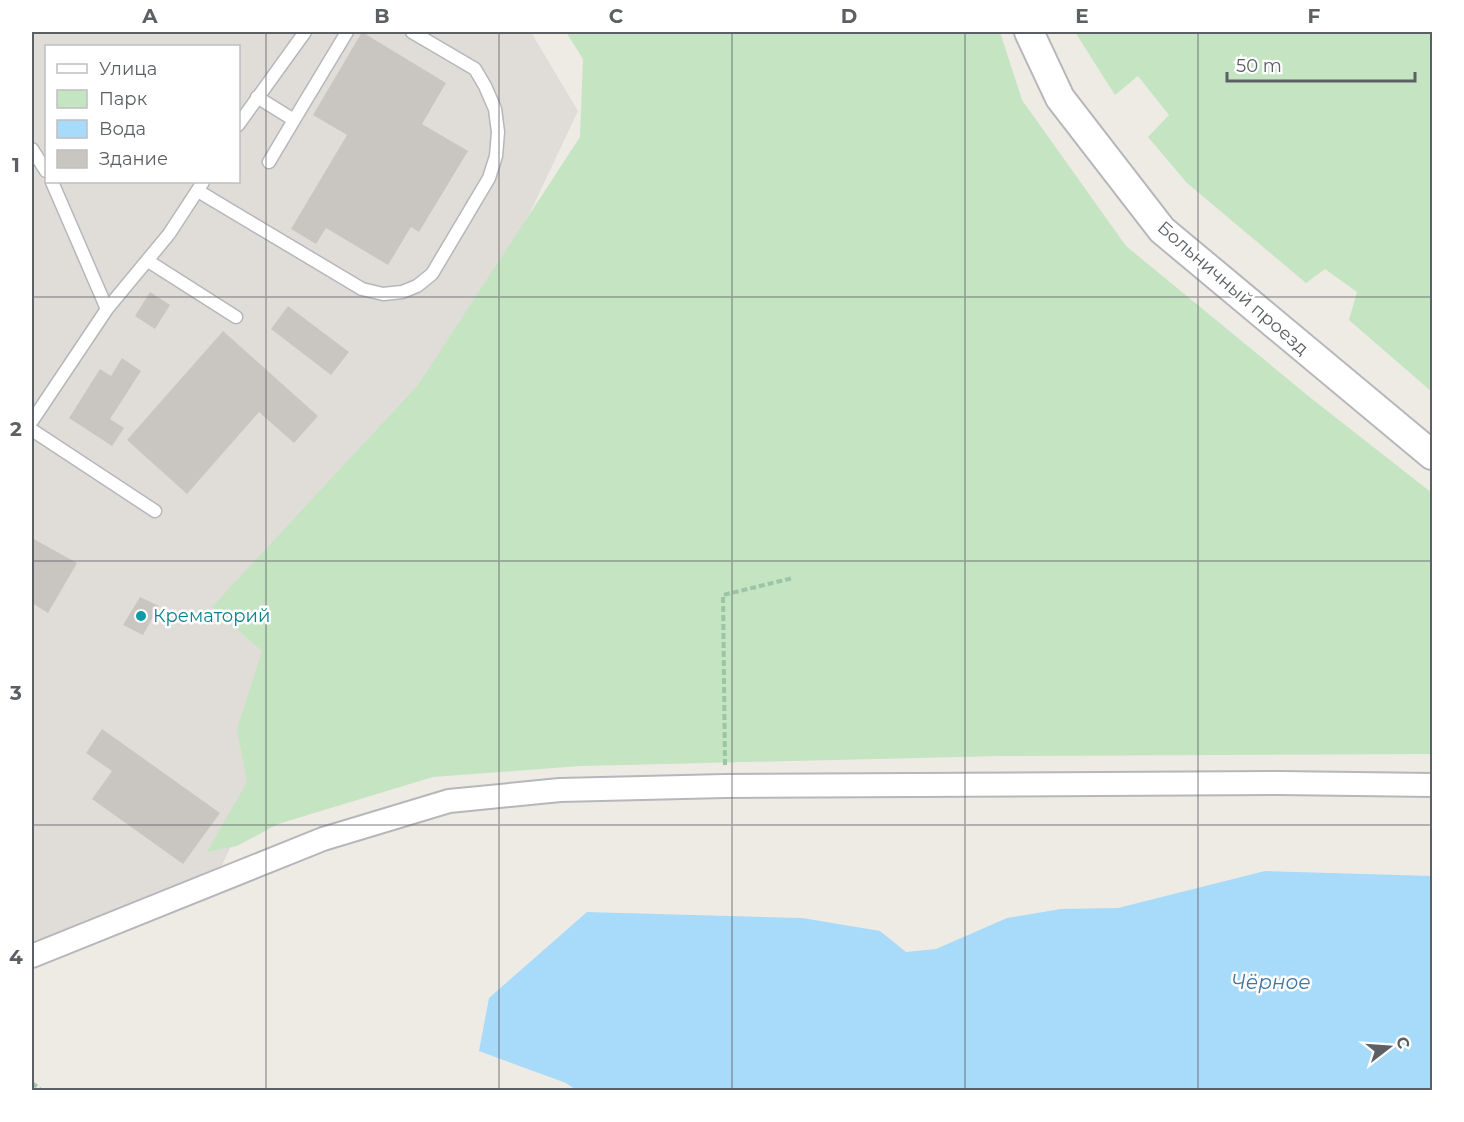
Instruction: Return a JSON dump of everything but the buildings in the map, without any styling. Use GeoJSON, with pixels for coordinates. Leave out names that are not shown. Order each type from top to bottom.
{"type":"FeatureCollection","features":[{"type":"Feature","properties":{"kind":"street","name":"Больничный проезд"},"geometry":{"type":"LineString","coordinates":[[1029,32],[1060,98],[1162,230],[1432,455]]}},
{"type":"Feature","properties":{"kind":"street"},"geometry":{"type":"LineString","coordinates":[[32,956],[323,839],[449,801],[560,790],[725,786],[1267,783],[1432,785]]}},
{"type":"Feature","properties":{"kind":"lane"},"geometry":{"type":"LineString","coordinates":[[240,122],[305,32]]}},
{"type":"Feature","properties":{"kind":"lane"},"geometry":{"type":"LineString","coordinates":[[269,162],[347,32]]}},
{"type":"Feature","properties":{"kind":"lane"},"geometry":{"type":"LineString","coordinates":[[32,421],[107,309],[148,261],[201,186],[362,289],[382,294],[402,292],[417,286],[432,274],[489,178],[496,156],[498,132],[495,109],[475,69],[412,32]]}},
{"type":"Feature","properties":{"kind":"lane"},"geometry":{"type":"LineString","coordinates":[[257,97],[294,120]]}},
{"type":"Feature","properties":{"kind":"lane"},"geometry":{"type":"LineString","coordinates":[[32,149],[45,169]]}},
{"type":"Feature","properties":{"kind":"lane"},"geometry":{"type":"LineString","coordinates":[[52,183],[107,309]]}},
{"type":"Feature","properties":{"kind":"lane"},"geometry":{"type":"LineString","coordinates":[[148,261],[236,316]]}},
{"type":"Feature","properties":{"kind":"lane"},"geometry":{"type":"LineString","coordinates":[[32,430],[155,511]]}},
{"type":"Feature","properties":{"kind":"path"},"geometry":{"type":"LineString","coordinates":[[725,786],[723,595],[793,578]]}},
{"type":"Feature","properties":{"kind":"path"},"geometry":{"type":"LineString","coordinates":[[32,1083],[41,1090]]}},
{"type":"Feature","properties":{"kind":"shaded area"},"geometry":{"type":"Polygon","coordinates":[[[32,32],[531,32],[578,111],[215,880],[32,944],[32,32]]]}},
{"type":"Feature","properties":{"kind":"green space"},"geometry":{"type":"Polygon","coordinates":[[[566,32],[1000,32],[1022,100],[1126,246],[1312,399],[1432,493],[1432,754],[1000,756],[580,766],[433,777],[278,824],[237,846],[207,852],[247,782],[237,729],[262,651],[212,607],[418,385],[580,137],[583,59],[566,32]]]}},
{"type":"Feature","properties":{"kind":"green space"},"geometry":{"type":"Polygon","coordinates":[[[1075,32],[1432,32],[1432,392],[1349,320],[1357,292],[1325,269],[1306,283],[1187,183],[1148,137],[1169,115],[1138,76],[1115,95],[1075,32]]]}},
{"type":"Feature","properties":{"kind":"water","name":"Чёрное"},"geometry":{"type":"Polygon","coordinates":[[[1265,871],[1432,876],[1432,1090],[576,1090],[566,1083],[479,1051],[489,998],[587,912],[802,918],[880,931],[906,952],[936,949],[1007,918],[1061,909],[1118,908],[1265,871]]]}},
{"type":"Feature","properties":{"kind":"place","name":"Крематорий"},"geometry":{"type":"Point","coordinates":[141,616]}}]}
